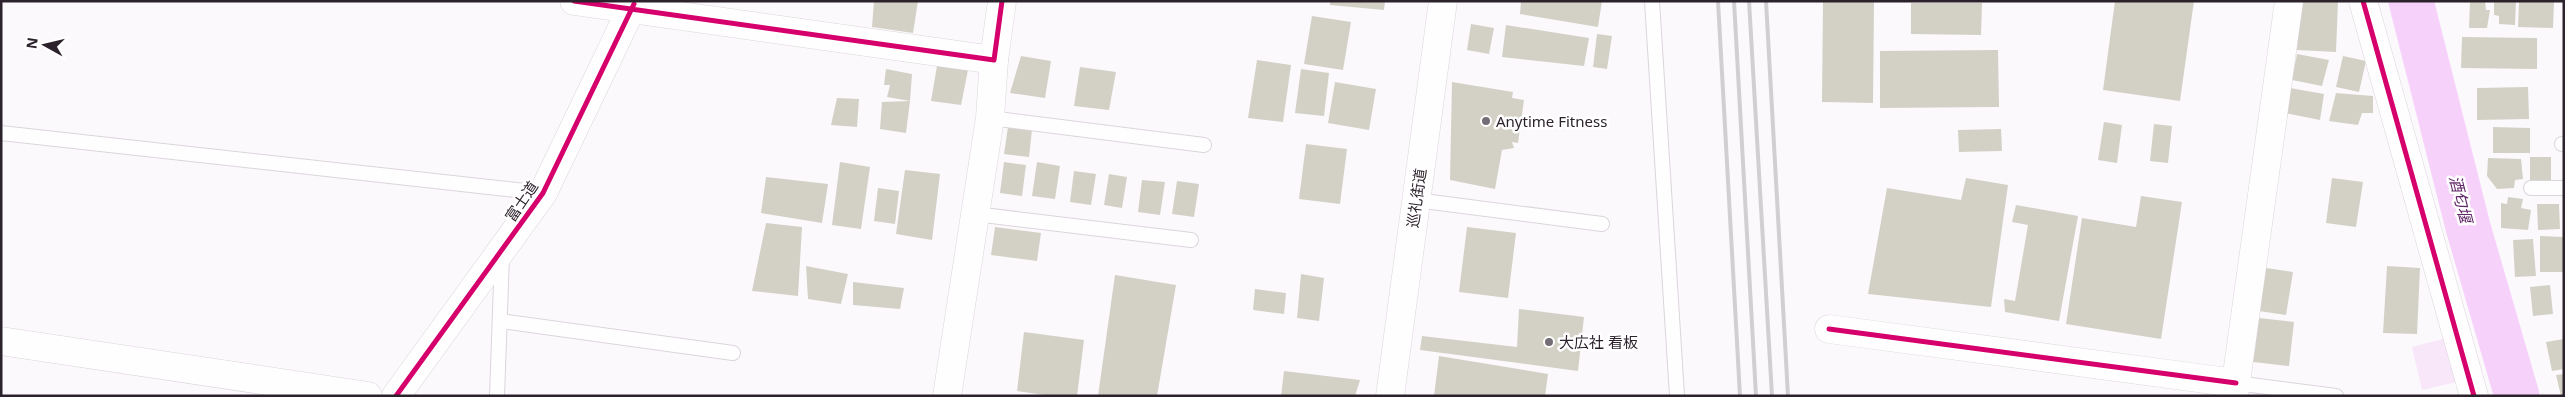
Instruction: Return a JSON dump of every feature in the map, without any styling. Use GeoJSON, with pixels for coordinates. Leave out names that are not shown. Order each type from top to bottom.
{"type":"FeatureCollection","features":[{"type":"Feature","properties":{"kind":"street"},"geometry":{"type":"LineString","coordinates":[[574,1],[633,5],[994,60]]}},
{"type":"Feature","properties":{"kind":"street"},"geometry":{"type":"LineString","coordinates":[[948,396],[990,118],[994,60],[1002,1]]}},
{"type":"Feature","properties":{"kind":"street","name":"巡礼街道"},"geometry":{"type":"LineString","coordinates":[[1390,396],[1443,1]]}},
{"type":"Feature","properties":{"kind":"street"},"geometry":{"type":"LineString","coordinates":[[1829,329],[2235,389],[2289,1]]}},
{"type":"Feature","properties":{"kind":"street"},"geometry":{"type":"LineString","coordinates":[[2364,1],[2474,396]]}},
{"type":"Feature","properties":{"kind":"street","name":"富士道"},"geometry":{"type":"LineString","coordinates":[[396,396],[543,193],[633,5]]}},
{"type":"Feature","properties":{"kind":"street"},"geometry":{"type":"LineString","coordinates":[[1,341],[368,396]]}},
{"type":"Feature","properties":{"kind":"lane"},"geometry":{"type":"LineString","coordinates":[[1652,1],[1677,396]]}},
{"type":"Feature","properties":{"kind":"lane"},"geometry":{"type":"LineString","coordinates":[[990,118],[1204,145]]}},
{"type":"Feature","properties":{"kind":"lane"},"geometry":{"type":"LineString","coordinates":[[1,133],[543,193]]}},
{"type":"Feature","properties":{"kind":"lane"},"geometry":{"type":"LineString","coordinates":[[2531,188],[2564,188]]}},
{"type":"Feature","properties":{"kind":"lane"},"geometry":{"type":"LineString","coordinates":[[1416,200],[1602,224]]}},
{"type":"Feature","properties":{"kind":"lane"},"geometry":{"type":"LineString","coordinates":[[975,214],[1190,240]]}},
{"type":"Feature","properties":{"kind":"lane"},"geometry":{"type":"LineString","coordinates":[[497,396],[502,249]]}},
{"type":"Feature","properties":{"kind":"lane"},"geometry":{"type":"LineString","coordinates":[[501,321],[733,353]]}},
{"type":"Feature","properties":{"kind":"lane"},"geometry":{"type":"LineString","coordinates":[[2235,389],[2336,396]]}},
{"type":"Feature","properties":{"kind":"shaded area"},"geometry":{"type":"Polygon","coordinates":[[[2450,337],[2461,381],[2422,390],[2412,347],[2450,337]]]}},
{"type":"Feature","properties":{"kind":"building"},"geometry":{"type":"Polygon","coordinates":[[[874,1],[918,1],[913,33],[872,27],[874,1]]]}},
{"type":"Feature","properties":{"kind":"building"},"geometry":{"type":"Polygon","coordinates":[[[1330,1],[1385,1],[1384,10],[1330,5],[1330,1]]]}},
{"type":"Feature","properties":{"kind":"building"},"geometry":{"type":"Polygon","coordinates":[[[1521,1],[1602,1],[1598,27],[1520,14],[1521,1]]]}},
{"type":"Feature","properties":{"kind":"building"},"geometry":{"type":"Polygon","coordinates":[[[1823,1],[1874,1],[1873,103],[1822,102],[1823,1]]]}},
{"type":"Feature","properties":{"kind":"building"},"geometry":{"type":"Polygon","coordinates":[[[2115,1],[2194,1],[2180,101],[2103,90],[2115,1]]]}},
{"type":"Feature","properties":{"kind":"building"},"geometry":{"type":"Polygon","coordinates":[[[2300,1],[2338,1],[2336,52],[2297,50],[2300,1]]]}},
{"type":"Feature","properties":{"kind":"building"},"geometry":{"type":"Polygon","coordinates":[[[2470,1],[2485,1],[2486,10],[2490,10],[2487,28],[2469,28],[2470,1]]]}},
{"type":"Feature","properties":{"kind":"building"},"geometry":{"type":"Polygon","coordinates":[[[2494,1],[2516,1],[2515,25],[2499,24],[2499,16],[2494,15],[2494,1]]]}},
{"type":"Feature","properties":{"kind":"building"},"geometry":{"type":"Polygon","coordinates":[[[2519,1],[2554,1],[2553,28],[2518,27],[2519,1]]]}},
{"type":"Feature","properties":{"kind":"building"},"geometry":{"type":"Polygon","coordinates":[[[1911,3],[1982,3],[1981,35],[1911,34],[1911,3]]]}},
{"type":"Feature","properties":{"kind":"building"},"geometry":{"type":"Polygon","coordinates":[[[1312,16],[1351,22],[1343,70],[1304,64],[1312,16]]]}},
{"type":"Feature","properties":{"kind":"building"},"geometry":{"type":"Polygon","coordinates":[[[1471,24],[1494,28],[1489,54],[1467,50],[1471,24]]]}},
{"type":"Feature","properties":{"kind":"building"},"geometry":{"type":"Polygon","coordinates":[[[1506,25],[1589,38],[1584,66],[1502,57],[1506,25]]]}},
{"type":"Feature","properties":{"kind":"building"},"geometry":{"type":"Polygon","coordinates":[[[1597,34],[1612,36],[1607,69],[1593,67],[1597,34]]]}},
{"type":"Feature","properties":{"kind":"building"},"geometry":{"type":"Polygon","coordinates":[[[2462,37],[2537,38],[2537,69],[2461,68],[2462,37]]]}},
{"type":"Feature","properties":{"kind":"building"},"geometry":{"type":"Polygon","coordinates":[[[1998,50],[1999,107],[1880,108],[1880,51],[1998,50]]]}},
{"type":"Feature","properties":{"kind":"building"},"geometry":{"type":"Polygon","coordinates":[[[2297,54],[2329,60],[2322,86],[2292,80],[2297,54]]]}},
{"type":"Feature","properties":{"kind":"building"},"geometry":{"type":"Polygon","coordinates":[[[1021,56],[1051,61],[1045,98],[1010,93],[1021,56]]]}},
{"type":"Feature","properties":{"kind":"building"},"geometry":{"type":"Polygon","coordinates":[[[2343,56],[2366,61],[2359,92],[2336,87],[2343,56]]]}},
{"type":"Feature","properties":{"kind":"building"},"geometry":{"type":"Polygon","coordinates":[[[1257,60],[1291,65],[1283,122],[1248,118],[1257,60]]]}},
{"type":"Feature","properties":{"kind":"building"},"geometry":{"type":"Polygon","coordinates":[[[937,66],[968,70],[961,105],[931,101],[937,66]]]}},
{"type":"Feature","properties":{"kind":"building"},"geometry":{"type":"Polygon","coordinates":[[[1080,67],[1116,72],[1109,110],[1074,106],[1080,67]]]}},
{"type":"Feature","properties":{"kind":"building"},"geometry":{"type":"Polygon","coordinates":[[[886,69],[912,74],[910,101],[887,97],[890,85],[884,85],[886,69]]]}},
{"type":"Feature","properties":{"kind":"building"},"geometry":{"type":"Polygon","coordinates":[[[1301,69],[1329,73],[1324,116],[1295,113],[1301,69]]]}},
{"type":"Feature","properties":{"kind":"building"},"geometry":{"type":"Polygon","coordinates":[[[1335,82],[1376,89],[1369,130],[1328,123],[1335,82]]]}},
{"type":"Feature","properties":{"kind":"building","name":"Anytime Fitness"},"geometry":{"type":"Polygon","coordinates":[[[1452,82],[1513,92],[1512,98],[1524,100],[1518,143],[1512,142],[1514,148],[1502,150],[1495,189],[1450,180],[1452,82]]]}},
{"type":"Feature","properties":{"kind":"building"},"geometry":{"type":"Polygon","coordinates":[[[2528,87],[2529,119],[2477,120],[2477,88],[2528,87]]]}},
{"type":"Feature","properties":{"kind":"building"},"geometry":{"type":"Polygon","coordinates":[[[2290,88],[2324,94],[2320,120],[2285,113],[2290,88]]]}},
{"type":"Feature","properties":{"kind":"building"},"geometry":{"type":"Polygon","coordinates":[[[2336,93],[2373,96],[2373,113],[2362,113],[2358,125],[2329,121],[2336,93]]]}},
{"type":"Feature","properties":{"kind":"building"},"geometry":{"type":"Polygon","coordinates":[[[837,98],[859,99],[857,127],[831,125],[837,98]]]}},
{"type":"Feature","properties":{"kind":"building"},"geometry":{"type":"Polygon","coordinates":[[[910,101],[906,133],[880,129],[882,102],[910,101]]]}},
{"type":"Feature","properties":{"kind":"building"},"geometry":{"type":"Polygon","coordinates":[[[2104,122],[2122,125],[2117,163],[2098,160],[2104,122]]]}},
{"type":"Feature","properties":{"kind":"building"},"geometry":{"type":"Polygon","coordinates":[[[2154,124],[2172,126],[2168,163],[2150,161],[2154,124]]]}},
{"type":"Feature","properties":{"kind":"building"},"geometry":{"type":"Polygon","coordinates":[[[1008,127],[1032,130],[1029,157],[1004,154],[1008,127]]]}},
{"type":"Feature","properties":{"kind":"building"},"geometry":{"type":"Polygon","coordinates":[[[2493,127],[2530,128],[2530,153],[2493,153],[2493,127]]]}},
{"type":"Feature","properties":{"kind":"building"},"geometry":{"type":"Polygon","coordinates":[[[2001,129],[2002,151],[1959,152],[1958,130],[2001,129]]]}},
{"type":"Feature","properties":{"kind":"building"},"geometry":{"type":"Polygon","coordinates":[[[1306,144],[1347,149],[1340,204],[1299,199],[1306,144]]]}},
{"type":"Feature","properties":{"kind":"building"},"geometry":{"type":"Polygon","coordinates":[[[2530,157],[2551,157],[2551,181],[2530,181],[2530,157]]]}},
{"type":"Feature","properties":{"kind":"building"},"geometry":{"type":"Polygon","coordinates":[[[2488,158],[2521,159],[2523,179],[2515,180],[2514,188],[2497,189],[2487,176],[2488,158]]]}},
{"type":"Feature","properties":{"kind":"building"},"geometry":{"type":"Polygon","coordinates":[[[840,162],[870,167],[861,229],[832,225],[840,162]]]}},
{"type":"Feature","properties":{"kind":"building"},"geometry":{"type":"Polygon","coordinates":[[[1004,162],[1026,165],[1022,196],[1000,193],[1004,162]]]}},
{"type":"Feature","properties":{"kind":"building"},"geometry":{"type":"Polygon","coordinates":[[[1037,162],[1060,166],[1055,199],[1032,196],[1037,162]]]}},
{"type":"Feature","properties":{"kind":"building"},"geometry":{"type":"Polygon","coordinates":[[[905,170],[940,174],[932,240],[896,234],[905,170]]]}},
{"type":"Feature","properties":{"kind":"building"},"geometry":{"type":"Polygon","coordinates":[[[1074,171],[1096,174],[1091,205],[1070,202],[1074,171]]]}},
{"type":"Feature","properties":{"kind":"building"},"geometry":{"type":"Polygon","coordinates":[[[1109,174],[1127,177],[1122,208],[1104,205],[1109,174]]]}},
{"type":"Feature","properties":{"kind":"building"},"geometry":{"type":"Polygon","coordinates":[[[766,177],[828,184],[822,223],[761,213],[766,177]]]}},
{"type":"Feature","properties":{"kind":"building"},"geometry":{"type":"Polygon","coordinates":[[[1966,178],[2008,185],[1991,307],[1868,294],[1887,188],[1961,200],[1966,178]]]}},
{"type":"Feature","properties":{"kind":"building"},"geometry":{"type":"Polygon","coordinates":[[[2332,178],[2363,182],[2356,227],[2326,223],[2332,178]]]}},
{"type":"Feature","properties":{"kind":"building"},"geometry":{"type":"Polygon","coordinates":[[[1142,180],[1165,182],[1160,215],[1138,212],[1142,180]]]}},
{"type":"Feature","properties":{"kind":"building"},"geometry":{"type":"Polygon","coordinates":[[[1177,181],[1199,184],[1194,217],[1172,214],[1177,181]]]}},
{"type":"Feature","properties":{"kind":"building"},"geometry":{"type":"Polygon","coordinates":[[[878,188],[899,191],[895,224],[874,221],[878,188]]]}},
{"type":"Feature","properties":{"kind":"building"},"geometry":{"type":"Polygon","coordinates":[[[2141,196],[2182,202],[2161,339],[2066,324],[2082,218],[2136,227],[2141,196]]]}},
{"type":"Feature","properties":{"kind":"building"},"geometry":{"type":"Polygon","coordinates":[[[2508,197],[2523,199],[2521,208],[2531,210],[2528,230],[2501,228],[2501,203],[2507,204],[2508,197]]]}},
{"type":"Feature","properties":{"kind":"building"},"geometry":{"type":"Polygon","coordinates":[[[2537,204],[2559,204],[2560,229],[2538,230],[2537,204]]]}},
{"type":"Feature","properties":{"kind":"building"},"geometry":{"type":"Polygon","coordinates":[[[2016,205],[2078,216],[2059,321],[2005,312],[2004,299],[2015,301],[2028,225],[2012,222],[2016,205]]]}},
{"type":"Feature","properties":{"kind":"building"},"geometry":{"type":"Polygon","coordinates":[[[766,223],[802,227],[798,296],[752,291],[766,223]]]}},
{"type":"Feature","properties":{"kind":"building"},"geometry":{"type":"Polygon","coordinates":[[[995,227],[1041,233],[1037,261],[991,255],[995,227]]]}},
{"type":"Feature","properties":{"kind":"building"},"geometry":{"type":"Polygon","coordinates":[[[1467,227],[1516,233],[1508,298],[1459,292],[1467,227]]]}},
{"type":"Feature","properties":{"kind":"building"},"geometry":{"type":"Polygon","coordinates":[[[2540,236],[2564,237],[2564,272],[2540,272],[2540,236]]]}},
{"type":"Feature","properties":{"kind":"building"},"geometry":{"type":"Polygon","coordinates":[[[2533,239],[2536,276],[2515,277],[2513,240],[2533,239]]]}},
{"type":"Feature","properties":{"kind":"building"},"geometry":{"type":"Polygon","coordinates":[[[806,266],[848,274],[841,304],[808,299],[806,266]]]}},
{"type":"Feature","properties":{"kind":"building"},"geometry":{"type":"Polygon","coordinates":[[[2387,266],[2420,268],[2417,334],[2383,333],[2387,266]]]}},
{"type":"Feature","properties":{"kind":"building"},"geometry":{"type":"Polygon","coordinates":[[[2266,268],[2293,272],[2286,315],[2259,311],[2266,268]]]}},
{"type":"Feature","properties":{"kind":"building"},"geometry":{"type":"Polygon","coordinates":[[[1301,274],[1324,278],[1319,321],[1297,318],[1301,274]]]}},
{"type":"Feature","properties":{"kind":"building"},"geometry":{"type":"Polygon","coordinates":[[[1115,275],[1176,285],[1157,396],[1098,396],[1115,275]]]}},
{"type":"Feature","properties":{"kind":"building"},"geometry":{"type":"Polygon","coordinates":[[[853,282],[904,288],[900,309],[853,305],[853,282]]]}},
{"type":"Feature","properties":{"kind":"building"},"geometry":{"type":"Polygon","coordinates":[[[2550,285],[2553,314],[2533,316],[2530,287],[2550,285]]]}},
{"type":"Feature","properties":{"kind":"building"},"geometry":{"type":"Polygon","coordinates":[[[1255,289],[1286,293],[1284,314],[1253,310],[1255,289]]]}},
{"type":"Feature","properties":{"kind":"building","name":"大広社 看板"},"geometry":{"type":"Polygon","coordinates":[[[1519,309],[1584,317],[1578,371],[1420,350],[1422,336],[1517,347],[1519,309]]]}},
{"type":"Feature","properties":{"kind":"building"},"geometry":{"type":"Polygon","coordinates":[[[2259,318],[2294,322],[2289,366],[2253,362],[2259,318]]]}},
{"type":"Feature","properties":{"kind":"building"},"geometry":{"type":"Polygon","coordinates":[[[1024,332],[1084,340],[1077,396],[1051,396],[1017,391],[1024,332]]]}},
{"type":"Feature","properties":{"kind":"building"},"geometry":{"type":"Polygon","coordinates":[[[2564,339],[2564,369],[2552,371],[2546,342],[2564,339]]]}},
{"type":"Feature","properties":{"kind":"building"},"geometry":{"type":"Polygon","coordinates":[[[1439,356],[1548,374],[1545,396],[1434,396],[1439,356]]]}},
{"type":"Feature","properties":{"kind":"building"},"geometry":{"type":"Polygon","coordinates":[[[1284,371],[1360,380],[1355,396],[1281,396],[1284,371]]]}},
{"type":"Feature","properties":{"kind":"building"},"geometry":{"type":"Polygon","coordinates":[[[2564,374],[2564,396],[2561,396],[2556,375],[2564,374]]]}},
{"type":"Feature","properties":{"kind":"waterway","name":"酒匂堰"},"geometry":{"type":"LineString","coordinates":[[2411,1],[2468,227],[2517,396]]}},
{"type":"Feature","properties":{"kind":"railway"},"geometry":{"type":"LineString","coordinates":[[1718,1],[1740,396]]}},
{"type":"Feature","properties":{"kind":"railway"},"geometry":{"type":"LineString","coordinates":[[1734,1],[1756,396]]}},
{"type":"Feature","properties":{"kind":"railway"},"geometry":{"type":"LineString","coordinates":[[1749,1],[1772,396]]}},
{"type":"Feature","properties":{"kind":"railway"},"geometry":{"type":"LineString","coordinates":[[1766,1],[1788,396]]}},
{"type":"Feature","properties":{"kind":"cycle path"},"geometry":{"type":"LineString","coordinates":[[574,1],[994,60],[1002,1]]}},
{"type":"Feature","properties":{"kind":"cycle path"},"geometry":{"type":"LineString","coordinates":[[2363,1],[2474,396]]}},
{"type":"Feature","properties":{"kind":"cycle path"},"geometry":{"type":"LineString","coordinates":[[396,396],[543,193],[634,4]]}},
{"type":"Feature","properties":{"kind":"cycle path"},"geometry":{"type":"LineString","coordinates":[[1829,329],[2236,383]]}},
{"type":"Feature","properties":{"kind":"place","name":"Anytime Fitness"},"geometry":{"type":"Point","coordinates":[1486,121]}},
{"type":"Feature","properties":{"kind":"place","name":"大広社 看板"},"geometry":{"type":"Point","coordinates":[1549,342]}}]}
